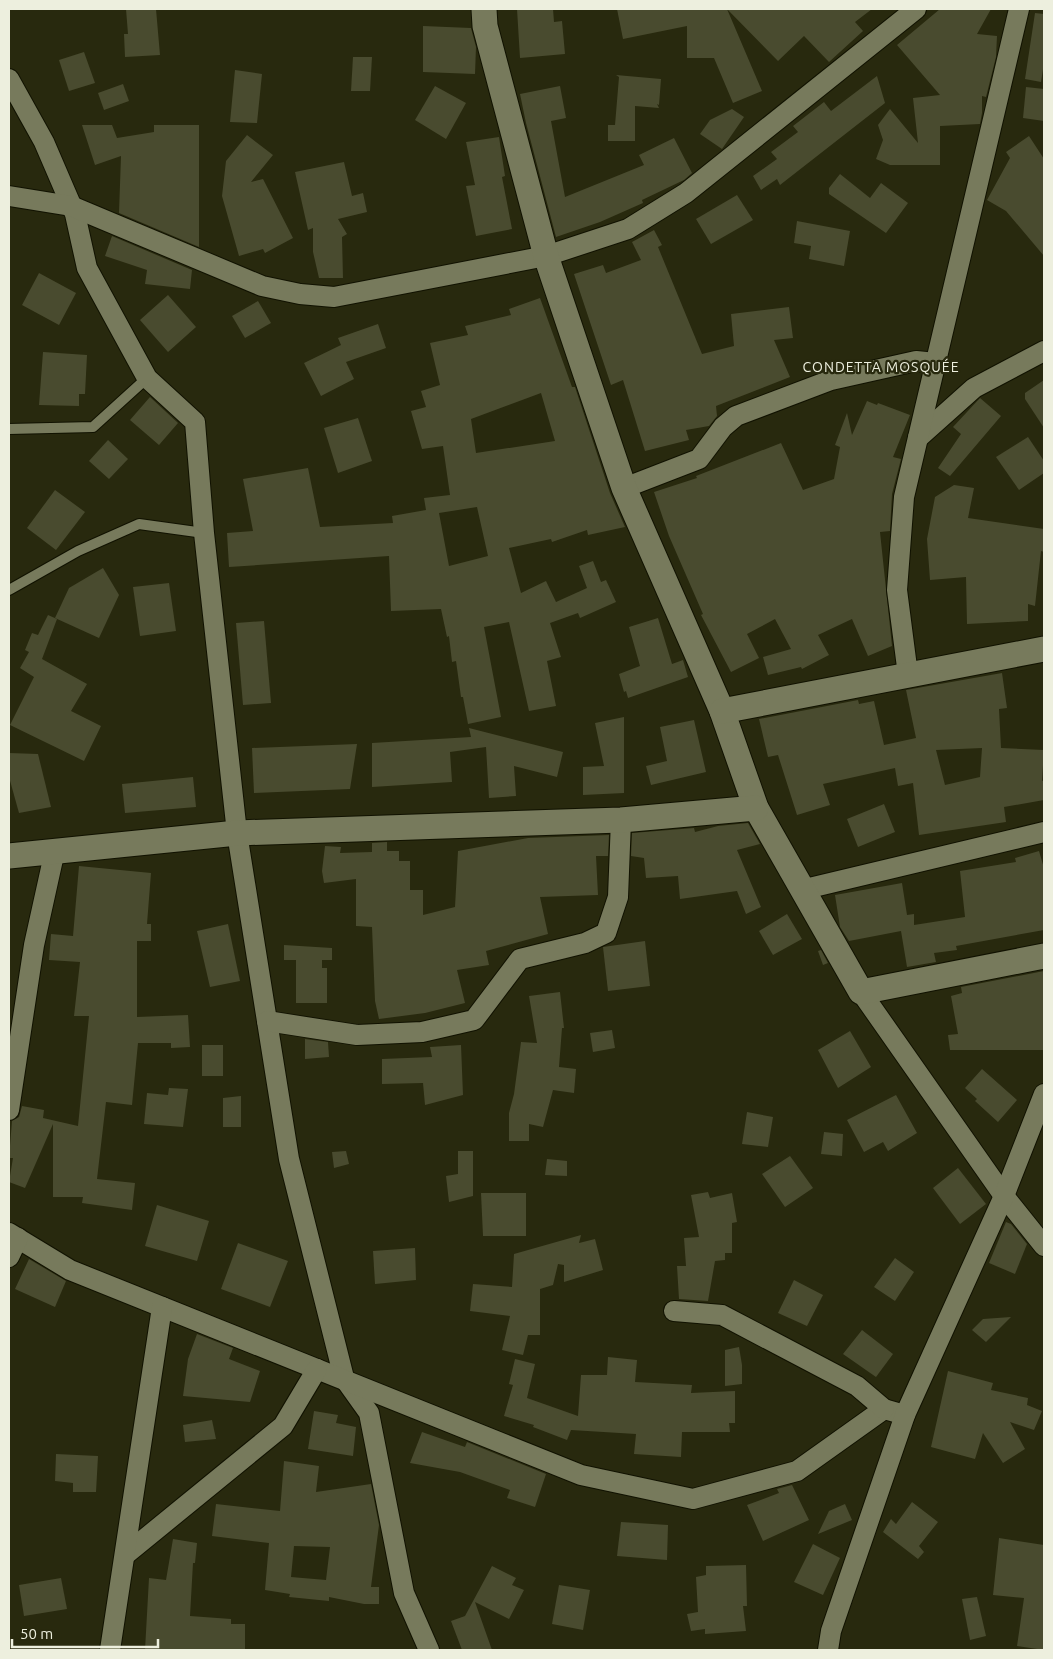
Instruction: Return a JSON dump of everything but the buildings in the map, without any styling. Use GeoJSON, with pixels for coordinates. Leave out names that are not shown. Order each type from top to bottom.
{"type":"FeatureCollection","features":[{"type":"Feature","properties":{"kind":"street"},"geometry":{"type":"LineString","coordinates":[[484,9],[485,26],[546,256],[624,488],[722,711],[756,808],[801,890],[861,992],[1004,1196],[1044,1246]]}},
{"type":"Feature","properties":{"kind":"street"},"geometry":{"type":"LineString","coordinates":[[9,196],[71,206],[262,286],[300,294],[334,297],[546,256],[628,229],[686,193],[916,9]]}},
{"type":"Feature","properties":{"kind":"street"},"geometry":{"type":"LineString","coordinates":[[908,675],[897,590],[904,497],[1019,9]]}},
{"type":"Feature","properties":{"kind":"street"},"geometry":{"type":"LineString","coordinates":[[9,79],[44,142],[71,206],[87,268],[147,378],[195,422],[204,533],[237,833],[289,1159],[344,1378],[369,1413],[404,1593],[429,1650]]}},
{"type":"Feature","properties":{"kind":"street"},"geometry":{"type":"LineString","coordinates":[[918,438],[974,388],[1044,351]]}},
{"type":"Feature","properties":{"kind":"street"},"geometry":{"type":"LineString","coordinates":[[624,488],[698,460],[722,427],[736,416],[831,380],[916,361],[936,363]]}},
{"type":"Feature","properties":{"kind":"street"},"geometry":{"type":"LineString","coordinates":[[722,711],[1044,649]]}},
{"type":"Feature","properties":{"kind":"street"},"geometry":{"type":"LineString","coordinates":[[9,856],[237,833],[621,820],[756,808]]}},
{"type":"Feature","properties":{"kind":"street"},"geometry":{"type":"LineString","coordinates":[[267,1021],[357,1034],[422,1032],[474,1020],[520,959],[585,943],[606,933],[618,897],[621,820]]}},
{"type":"Feature","properties":{"kind":"street"},"geometry":{"type":"LineString","coordinates":[[801,890],[1044,832]]}},
{"type":"Feature","properties":{"kind":"street"},"geometry":{"type":"LineString","coordinates":[[9,1110],[34,945],[55,850]]}},
{"type":"Feature","properties":{"kind":"street"},"geometry":{"type":"LineString","coordinates":[[861,992],[1044,956]]}},
{"type":"Feature","properties":{"kind":"street"},"geometry":{"type":"LineString","coordinates":[[828,1650],[831,1631],[905,1416],[1004,1196],[1044,1094]]}},
{"type":"Feature","properties":{"kind":"street"},"geometry":{"type":"LineString","coordinates":[[9,1258],[13,1236],[70,1270],[581,1474],[693,1499],[797,1471],[884,1409]]}},
{"type":"Feature","properties":{"kind":"street"},"geometry":{"type":"LineString","coordinates":[[110,1650],[162,1307]]}},
{"type":"Feature","properties":{"kind":"street"},"geometry":{"type":"LineString","coordinates":[[674,1311],[722,1316],[857,1386],[884,1409],[905,1416]]}},
{"type":"Feature","properties":{"kind":"street"},"geometry":{"type":"LineString","coordinates":[[125,1556],[283,1426],[316,1369]]}},
{"type":"Feature","properties":{"kind":"lane"},"geometry":{"type":"LineString","coordinates":[[9,429],[93,427],[147,378]]}},
{"type":"Feature","properties":{"kind":"lane"},"geometry":{"type":"LineString","coordinates":[[9,590],[78,551],[139,524],[204,533]]}},
{"type":"Feature","properties":{"kind":"district","name":"СONDETTA MOSQUÉE"},"geometry":{"type":"Point","coordinates":[881,367]}}]}
